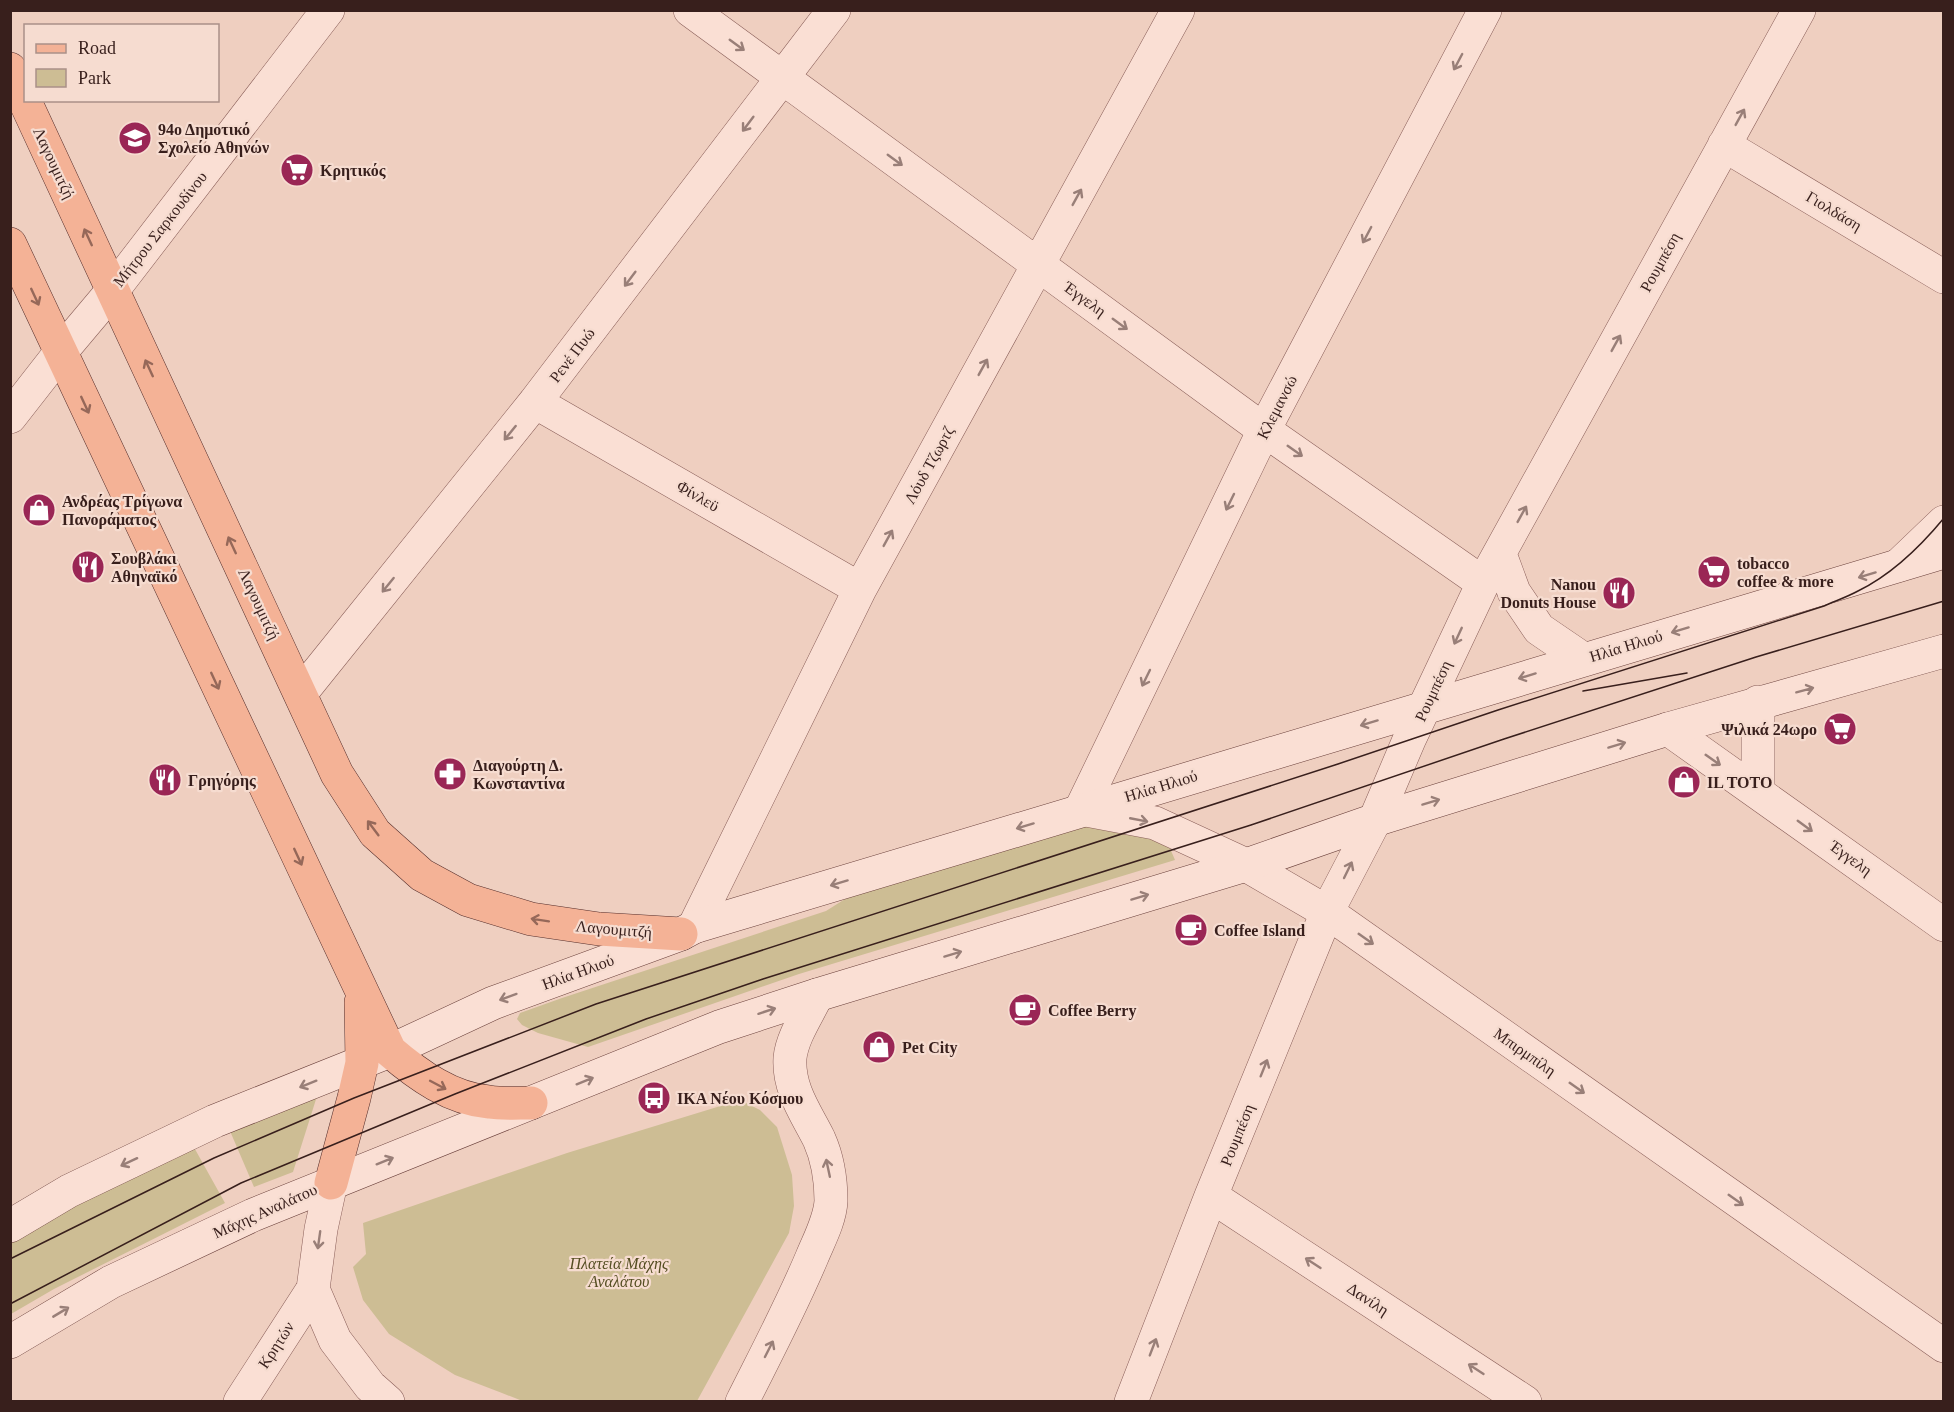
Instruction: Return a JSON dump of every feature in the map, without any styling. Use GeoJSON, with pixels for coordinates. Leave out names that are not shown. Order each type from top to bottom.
{"type":"FeatureCollection","features":[{"type":"Feature","properties":{"kind":"main road","name":"Λαγουμιτζή"},"geometry":{"type":"LineString","coordinates":[[10,69],[24,99]]}},
{"type":"Feature","properties":{"kind":"main road","name":"Λαγουμιτζή"},"geometry":{"type":"LineString","coordinates":[[25,102],[337,774],[375,833],[422,875],[468,900],[531,919],[599,929],[688,931]]}},
{"type":"Feature","properties":{"kind":"main road"},"geometry":{"type":"LineString","coordinates":[[10,244],[361,991],[376,1057],[354,1098],[331,1183]]}},
{"type":"Feature","properties":{"kind":"main road"},"geometry":{"type":"LineString","coordinates":[[376,1057],[416,1073],[455,1094],[487,1102],[531,1103]]}},
{"type":"Feature","properties":{"kind":"street","name":"Μήτρου Σαρκουδίνου"},"geometry":{"type":"LineString","coordinates":[[10,417],[60,352],[113,290],[328,10]]}},
{"type":"Feature","properties":{"kind":"street","name":"Έγγελη"},"geometry":{"type":"LineString","coordinates":[[690,10],[1264,430],[1484,584]]}},
{"type":"Feature","properties":{"kind":"street","name":"Ρενέ Πυώ"},"geometry":{"type":"LineString","coordinates":[[301,693],[535,402],[834,10]]}},
{"type":"Feature","properties":{"kind":"street","name":"Λόυδ Τζωρτζ"},"geometry":{"type":"LineString","coordinates":[[688,931],[860,590],[1178,10]]}},
{"type":"Feature","properties":{"kind":"street","name":"Κλεμανσώ"},"geometry":{"type":"LineString","coordinates":[[1081,809],[1264,430],[1485,10]]}},
{"type":"Feature","properties":{"kind":"street","name":"Ρουμπέση"},"geometry":{"type":"LineString","coordinates":[[1131,1401],[1327,912],[1375,820],[1425,707],[1484,584],[1799,10]]}},
{"type":"Feature","properties":{"kind":"street","name":"Γιολδάση"},"geometry":{"type":"LineString","coordinates":[[1724,145],[1944,277]]}},
{"type":"Feature","properties":{"kind":"street","name":"Φίνλεϋ"},"geometry":{"type":"LineString","coordinates":[[535,402],[860,590]]}},
{"type":"Feature","properties":{"kind":"street"},"geometry":{"type":"LineString","coordinates":[[1899,565],[1944,522]]}},
{"type":"Feature","properties":{"kind":"street","name":"Ηλία Ηλιού"},"geometry":{"type":"LineString","coordinates":[[376,1057],[493,1003],[688,931],[1081,809],[1944,552]]}},
{"type":"Feature","properties":{"kind":"street"},"geometry":{"type":"LineString","coordinates":[[1500,554],[1514,592],[1539,629],[1583,659]]}},
{"type":"Feature","properties":{"kind":"street"},"geometry":{"type":"LineString","coordinates":[[531,1103],[719,1027],[817,995],[1246,865],[1375,820],[1668,729],[1944,651]]}},
{"type":"Feature","properties":{"kind":"street"},"geometry":{"type":"LineString","coordinates":[[1758,702],[1758,792]]}},
{"type":"Feature","properties":{"kind":"street","name":"Έγγελη"},"geometry":{"type":"LineString","coordinates":[[1668,729],[1944,925]]}},
{"type":"Feature","properties":{"kind":"street","name":"Μπιρμπίλη"},"geometry":{"type":"LineString","coordinates":[[1081,809],[1155,823],[1246,865],[1327,912],[1944,1346]]}},
{"type":"Feature","properties":{"kind":"street"},"geometry":{"type":"LineString","coordinates":[[742,1401],[791,1306],[826,1223],[831,1205],[828,1163],[819,1138],[802,1110],[794,1087],[790,1058],[796,1038],[817,995]]}},
{"type":"Feature","properties":{"kind":"street"},"geometry":{"type":"LineString","coordinates":[[10,1226],[69,1191],[215,1121],[376,1057]]}},
{"type":"Feature","properties":{"kind":"street","name":"Μάχης Αναλάτου"},"geometry":{"type":"LineString","coordinates":[[10,1342],[111,1282],[253,1215],[531,1103]]}},
{"type":"Feature","properties":{"kind":"street"},"geometry":{"type":"LineString","coordinates":[[331,1183],[321,1229],[313,1289],[335,1340],[370,1386],[388,1401]]}},
{"type":"Feature","properties":{"kind":"street","name":"Δανίλη"},"geometry":{"type":"LineString","coordinates":[[1212,1196],[1525,1401]]}},
{"type":"Feature","properties":{"kind":"street","name":"Κρητών"},"geometry":{"type":"LineString","coordinates":[[240,1401],[313,1289]]}},
{"type":"Feature","properties":{"kind":"green space"},"geometry":{"type":"Polygon","coordinates":[[[1079,825],[1140,835],[1169,846],[1175,860],[799,974],[588,1047],[538,1033],[522,1025],[517,1019],[520,1013],[562,998],[826,911],[853,894],[1079,825]]]}},
{"type":"Feature","properties":{"kind":"green space"},"geometry":{"type":"Polygon","coordinates":[[[318,1093],[293,1172],[254,1187],[230,1131],[318,1093]]]}},
{"type":"Feature","properties":{"kind":"green space","name":"Πλατεία Μάχης Αναλάτου"},"geometry":{"type":"Polygon","coordinates":[[[740,1100],[760,1110],[777,1127],[792,1175],[794,1206],[789,1233],[697,1401],[525,1402],[455,1375],[389,1334],[363,1300],[353,1267],[366,1254],[363,1223],[567,1153],[740,1100]]]}},
{"type":"Feature","properties":{"kind":"green space"},"geometry":{"type":"Polygon","coordinates":[[[191,1142],[225,1203],[54,1289],[11,1314],[10,1235],[191,1142]]]}},
{"type":"Feature","properties":{"kind":"tram line"},"geometry":{"type":"LineString","coordinates":[[10,1259],[214,1158],[354,1098],[596,1004],[1824,606],[1854,593],[1893,569],[1915,550],[1944,518]]}},
{"type":"Feature","properties":{"kind":"tram line"},"geometry":{"type":"LineString","coordinates":[[10,1304],[241,1183],[455,1094],[646,1019],[763,979],[1251,825],[1756,657],[1944,601]]}},
{"type":"Feature","properties":{"kind":"tram line"},"geometry":{"type":"LineString","coordinates":[[1583,691],[1687,673]]}},
{"type":"Feature","properties":{"kind":"place","name":"94ο Δημοτικό Σχολείο Αθηνών"},"geometry":{"type":"Point","coordinates":[135,138]}},
{"type":"Feature","properties":{"kind":"place","name":"Κρητικός"},"geometry":{"type":"Point","coordinates":[297,170]}},
{"type":"Feature","properties":{"kind":"place","name":"Ανδρέας Τρίγωνα Πανοράματος"},"geometry":{"type":"Point","coordinates":[39,510]}},
{"type":"Feature","properties":{"kind":"place","name":"Σουβλάκι Αθηναϊκό"},"geometry":{"type":"Point","coordinates":[88,567]}},
{"type":"Feature","properties":{"kind":"place","name":"tobacco coffee & more"},"geometry":{"type":"Point","coordinates":[1714,572]}},
{"type":"Feature","properties":{"kind":"place","name":"Nanou Donuts House"},"geometry":{"type":"Point","coordinates":[1619,593]}},
{"type":"Feature","properties":{"kind":"place","name":"Ψιλικά 24ωρο"},"geometry":{"type":"Point","coordinates":[1840,729]}},
{"type":"Feature","properties":{"kind":"place","name":"Διαγούρτη Δ. Κωνσταντίνα"},"geometry":{"type":"Point","coordinates":[450,774]}},
{"type":"Feature","properties":{"kind":"place","name":"Γρηγόρης"},"geometry":{"type":"Point","coordinates":[165,780]}},
{"type":"Feature","properties":{"kind":"place","name":"IL TOTO"},"geometry":{"type":"Point","coordinates":[1684,782]}},
{"type":"Feature","properties":{"kind":"place","name":"Coffee Island"},"geometry":{"type":"Point","coordinates":[1191,930]}},
{"type":"Feature","properties":{"kind":"place","name":"Coffee Berry"},"geometry":{"type":"Point","coordinates":[1025,1010]}},
{"type":"Feature","properties":{"kind":"place","name":"Pet City"},"geometry":{"type":"Point","coordinates":[879,1047]}},
{"type":"Feature","properties":{"kind":"place","name":"ΙΚΑ Νέου Κόσμου"},"geometry":{"type":"Point","coordinates":[654,1098]}}]}
